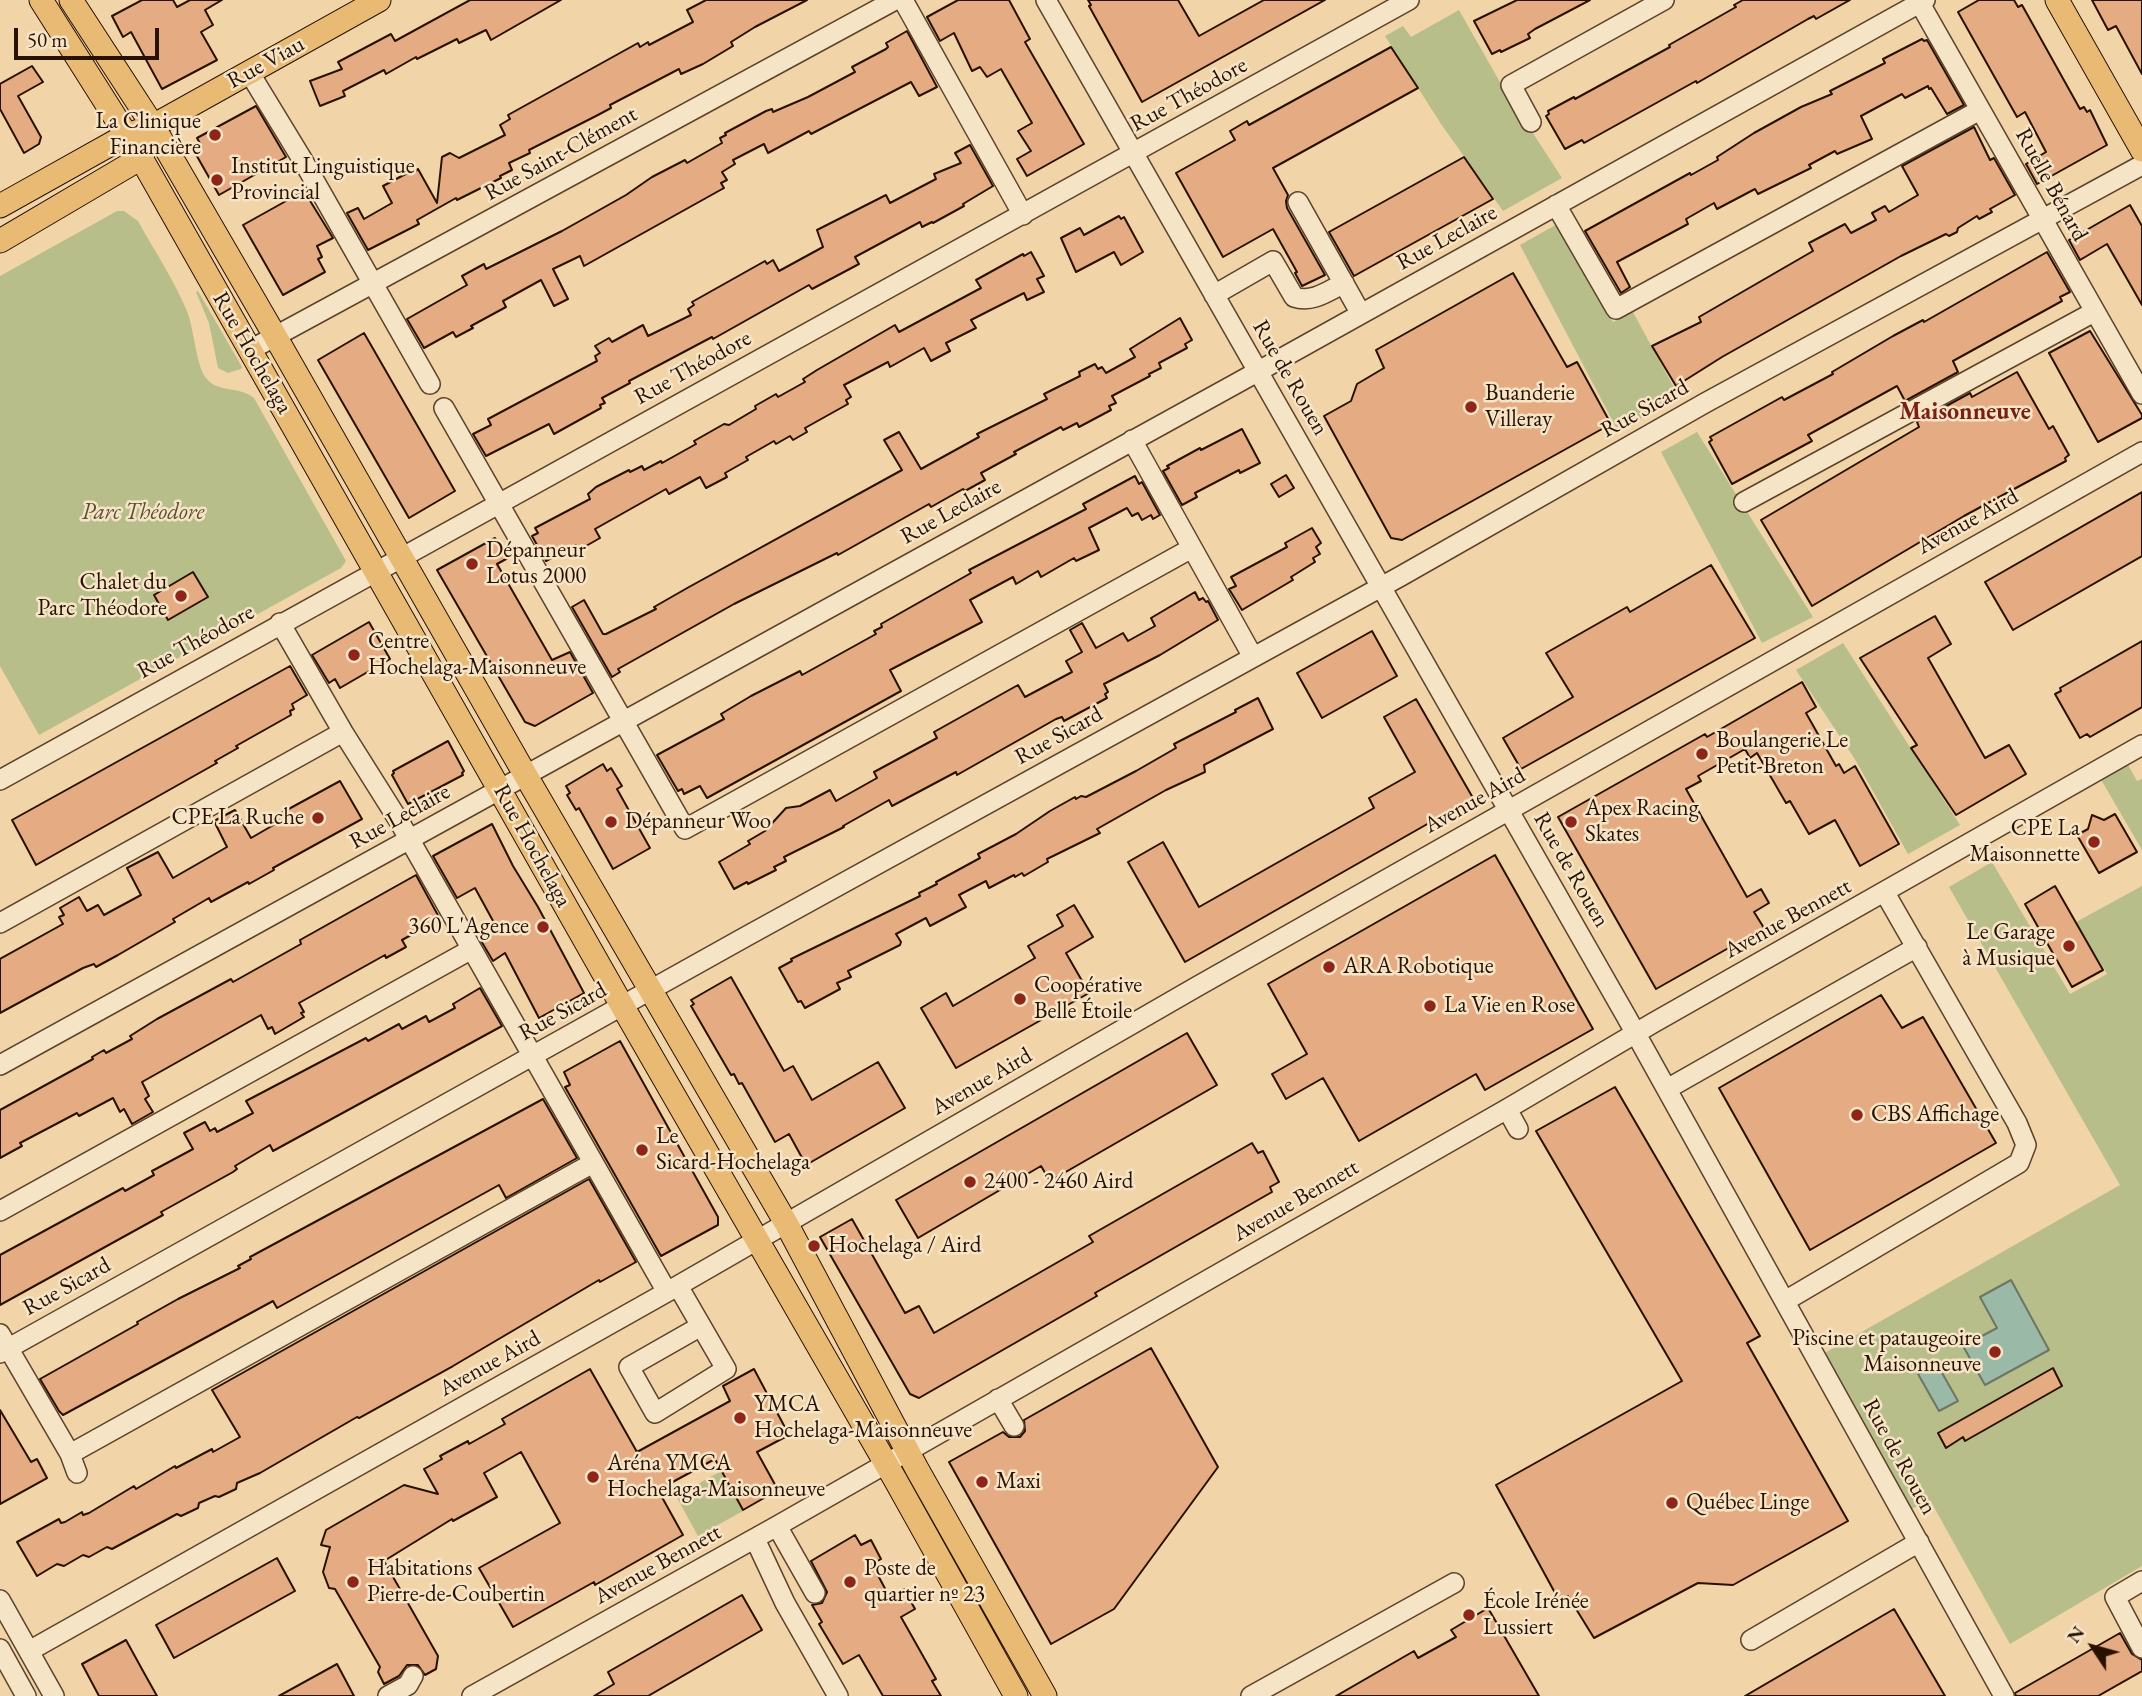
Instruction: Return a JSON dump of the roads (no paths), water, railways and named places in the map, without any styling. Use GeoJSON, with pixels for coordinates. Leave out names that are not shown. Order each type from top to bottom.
{"type":"FeatureCollection","features":[{"type":"Feature","properties":{"kind":"main road","name":"Rue Hochelaga"},"geometry":{"type":"LineString","coordinates":[[41,0],[141,158],[886,1464],[1029,1693]]}},
{"type":"Feature","properties":{"kind":"main road","name":"Rue Hochelaga"},"geometry":{"type":"LineString","coordinates":[[71,0],[153,126],[786,1223],[908,1451],[1029,1693]]}},
{"type":"Feature","properties":{"kind":"main road","name":"Rue Viau"},"geometry":{"type":"LineString","coordinates":[[0,206],[127,135],[153,126],[379,0]]}},
{"type":"Feature","properties":{"kind":"main road"},"geometry":{"type":"LineString","coordinates":[[2057,0],[2142,150]]}},
{"type":"Feature","properties":{"kind":"main road"},"geometry":{"type":"LineString","coordinates":[[0,241],[141,158],[153,126]]}},
{"type":"Feature","properties":{"kind":"street","name":"Rue Saint-Clément"},"geometry":{"type":"LineString","coordinates":[[250,350],[895,0]]}},
{"type":"Feature","properties":{"kind":"street"},"geometry":{"type":"LineString","coordinates":[[903,0],[1023,215]]}},
{"type":"Feature","properties":{"kind":"street","name":"Rue de Rouen"},"geometry":{"type":"LineString","coordinates":[[1046,0],[1636,1034],[2004,1696]]}},
{"type":"Feature","properties":{"kind":"street","name":"Rue Théodore"},"geometry":{"type":"LineString","coordinates":[[0,780],[400,555],[1134,154],[1409,0]]}},
{"type":"Feature","properties":{"kind":"street"},"geometry":{"type":"LineString","coordinates":[[1531,122],[1511,85],[1664,0]]}},
{"type":"Feature","properties":{"kind":"street","name":"Ruelle Bénard"},"geometry":{"type":"LineString","coordinates":[[1921,1],[2142,394]]}},
{"type":"Feature","properties":{"kind":"street","name":"Rue Leclaire"},"geometry":{"type":"LineString","coordinates":[[0,1065],[1361,314],[1921,1]]}},
{"type":"Feature","properties":{"kind":"street"},"geometry":{"type":"LineString","coordinates":[[249,72],[302,159],[429,384]]}},
{"type":"Feature","properties":{"kind":"street"},"geometry":{"type":"LineString","coordinates":[[1556,205],[1616,309],[1980,110]]}},
{"type":"Feature","properties":{"kind":"street","name":"Rue Sicard"},"geometry":{"type":"LineString","coordinates":[[3,1345],[623,1007],[1705,403],[2142,165]]}},
{"type":"Feature","properties":{"kind":"street"},"geometry":{"type":"LineString","coordinates":[[1298,202],[1361,314]]}},
{"type":"Feature","properties":{"kind":"street"},"geometry":{"type":"LineString","coordinates":[[1214,295],[1273,261],[1294,297],[1304,301],[1344,283]]}},
{"type":"Feature","properties":{"kind":"street"},"geometry":{"type":"LineString","coordinates":[[1744,502],[2094,312]]}},
{"type":"Feature","properties":{"kind":"street"},"geometry":{"type":"LineString","coordinates":[[444,408],[685,829],[1192,548]]}},
{"type":"Feature","properties":{"kind":"street"},"geometry":{"type":"LineString","coordinates":[[1132,440],[1253,657]]}},
{"type":"Feature","properties":{"kind":"street","name":"Avenue Aird"},"geometry":{"type":"LineString","coordinates":[[29,1651],[672,1289],[1508,810],[2142,452]]}},
{"type":"Feature","properties":{"kind":"street"},"geometry":{"type":"LineString","coordinates":[[279,624],[410,839],[593,1163],[672,1289],[701,1326],[726,1369],[656,1413],[629,1367],[701,1326]]}},
{"type":"Feature","properties":{"kind":"street"},"geometry":{"type":"LineString","coordinates":[[0,923],[343,732]]}},
{"type":"Feature","properties":{"kind":"street","name":"Avenue Bennett"},"geometry":{"type":"LineString","coordinates":[[472,1696],[755,1539],[2142,746]]}},
{"type":"Feature","properties":{"kind":"street"},"geometry":{"type":"LineString","coordinates":[[1785,1301],[2019,1163],[2026,1145],[2017,1123],[1885,892]]}},
{"type":"Feature","properties":{"kind":"street"},"geometry":{"type":"LineString","coordinates":[[1667,1089],[1917,947]]}},
{"type":"Feature","properties":{"kind":"street"},"geometry":{"type":"LineString","coordinates":[[0,1211],[471,948]]}},
{"type":"Feature","properties":{"kind":"street"},"geometry":{"type":"LineString","coordinates":[[1507,1109],[1518,1129]]}},
{"type":"Feature","properties":{"kind":"street"},"geometry":{"type":"LineString","coordinates":[[70,1454],[593,1163]]}},
{"type":"Feature","properties":{"kind":"street"},"geometry":{"type":"LineString","coordinates":[[3,1345],[70,1454],[77,1473]]}},
{"type":"Feature","properties":{"kind":"street"},"geometry":{"type":"LineString","coordinates":[[998,1399],[1014,1426]]}},
{"type":"Feature","properties":{"kind":"street"},"geometry":{"type":"LineString","coordinates":[[777,1526],[815,1593]]}},
{"type":"Feature","properties":{"kind":"street"},"geometry":{"type":"LineString","coordinates":[[755,1539],[785,1603],[838,1696]]}},
{"type":"Feature","properties":{"kind":"street"},"geometry":{"type":"LineString","coordinates":[[1751,1640],[1919,1542]]}},
{"type":"Feature","properties":{"kind":"street"},"geometry":{"type":"LineString","coordinates":[[2142,1581],[2115,1597],[2142,1648]]}},
{"type":"Feature","properties":{"kind":"street"},"geometry":{"type":"LineString","coordinates":[[1251,1696],[1454,1583]]}},
{"type":"Feature","properties":{"kind":"street"},"geometry":{"type":"LineString","coordinates":[[0,1600],[54,1696]]}},
{"type":"Feature","properties":{"kind":"street"},"geometry":{"type":"LineString","coordinates":[[0,1649],[26,1696]]}},
{"type":"Feature","properties":{"kind":"street"},"geometry":{"type":"LineString","coordinates":[[388,1696],[408,1685],[413,1676]]}},
{"type":"Feature","properties":{"kind":"place","name":"La Clinique Financière"},"geometry":{"type":"Point","coordinates":[215,135]}},
{"type":"Feature","properties":{"kind":"place","name":"Institut Linguistique Provincial"},"geometry":{"type":"Point","coordinates":[217,180]}},
{"type":"Feature","properties":{"kind":"place","name":"Buanderie Villeray"},"geometry":{"type":"Point","coordinates":[1471,407]}},
{"type":"Feature","properties":{"kind":"place","name":"Dépanneur Lotus 2000"},"geometry":{"type":"Point","coordinates":[472,564]}},
{"type":"Feature","properties":{"kind":"place","name":"Chalet du Parc Théodore"},"geometry":{"type":"Point","coordinates":[181,596]}},
{"type":"Feature","properties":{"kind":"place","name":"Centre Hochelaga-Maisonneuve"},"geometry":{"type":"Point","coordinates":[354,655]}},
{"type":"Feature","properties":{"kind":"place","name":"Boulangerie Le Petit-Breton"},"geometry":{"type":"Point","coordinates":[1702,754]}},
{"type":"Feature","properties":{"kind":"place","name":"CPE La Ruche"},"geometry":{"type":"Point","coordinates":[318,818]}},
{"type":"Feature","properties":{"kind":"place","name":"Dépanneur Woo"},"geometry":{"type":"Point","coordinates":[611,822]}},
{"type":"Feature","properties":{"kind":"place","name":"Apex Racing Skates"},"geometry":{"type":"Point","coordinates":[1571,822]}},
{"type":"Feature","properties":{"kind":"place","name":"CPE La Maisonnette"},"geometry":{"type":"Point","coordinates":[2094,842]}},
{"type":"Feature","properties":{"kind":"place","name":"360 L'Agence"},"geometry":{"type":"Point","coordinates":[543,927]}},
{"type":"Feature","properties":{"kind":"place","name":"Le Garage à Musique"},"geometry":{"type":"Point","coordinates":[2069,946]}},
{"type":"Feature","properties":{"kind":"place","name":"ARA Robotique"},"geometry":{"type":"Point","coordinates":[1329,967]}},
{"type":"Feature","properties":{"kind":"place","name":"Coopérative Belle Étoile"},"geometry":{"type":"Point","coordinates":[1020,999]}},
{"type":"Feature","properties":{"kind":"place","name":"La Vie en Rose"},"geometry":{"type":"Point","coordinates":[1430,1006]}},
{"type":"Feature","properties":{"kind":"place","name":"CBS Affichage"},"geometry":{"type":"Point","coordinates":[1857,1115]}},
{"type":"Feature","properties":{"kind":"place","name":"Le Sicard-Hochelaga"},"geometry":{"type":"Point","coordinates":[642,1150]}},
{"type":"Feature","properties":{"kind":"place","name":"2400 - 2460 Aird"},"geometry":{"type":"Point","coordinates":[970,1182]}},
{"type":"Feature","properties":{"kind":"place","name":"Hochelaga / Aird"},"geometry":{"type":"Point","coordinates":[814,1246]}},
{"type":"Feature","properties":{"kind":"place","name":"Piscine et pataugeoire Maisonneuve"},"geometry":{"type":"Point","coordinates":[1995,1352]}},
{"type":"Feature","properties":{"kind":"place","name":"YMCA Hochelaga-Maisonneuve"},"geometry":{"type":"Point","coordinates":[740,1418]}},
{"type":"Feature","properties":{"kind":"place","name":"Aréna YMCA Hochelaga-Maisonneuve"},"geometry":{"type":"Point","coordinates":[593,1477]}},
{"type":"Feature","properties":{"kind":"place","name":"Maxi"},"geometry":{"type":"Point","coordinates":[982,1482]}},
{"type":"Feature","properties":{"kind":"place","name":"Québec Linge"},"geometry":{"type":"Point","coordinates":[1672,1503]}},
{"type":"Feature","properties":{"kind":"place","name":"Habitations Pierre-de-Coubertin"},"geometry":{"type":"Point","coordinates":[353,1582]}},
{"type":"Feature","properties":{"kind":"place","name":"Poste de quartier nº 23"},"geometry":{"type":"Point","coordinates":[850,1582]}},
{"type":"Feature","properties":{"kind":"place","name":"École Irénée Lussiert"},"geometry":{"type":"Point","coordinates":[1469,1615]}},
{"type":"Feature","properties":{"kind":"district","name":"Maisonneuve"},"geometry":{"type":"Point","coordinates":[1965,412]}},
{"type":"Feature","properties":{"kind":"park label","name":"Parc Théodore"},"geometry":{"type":"Point","coordinates":[143,513]}}]}
